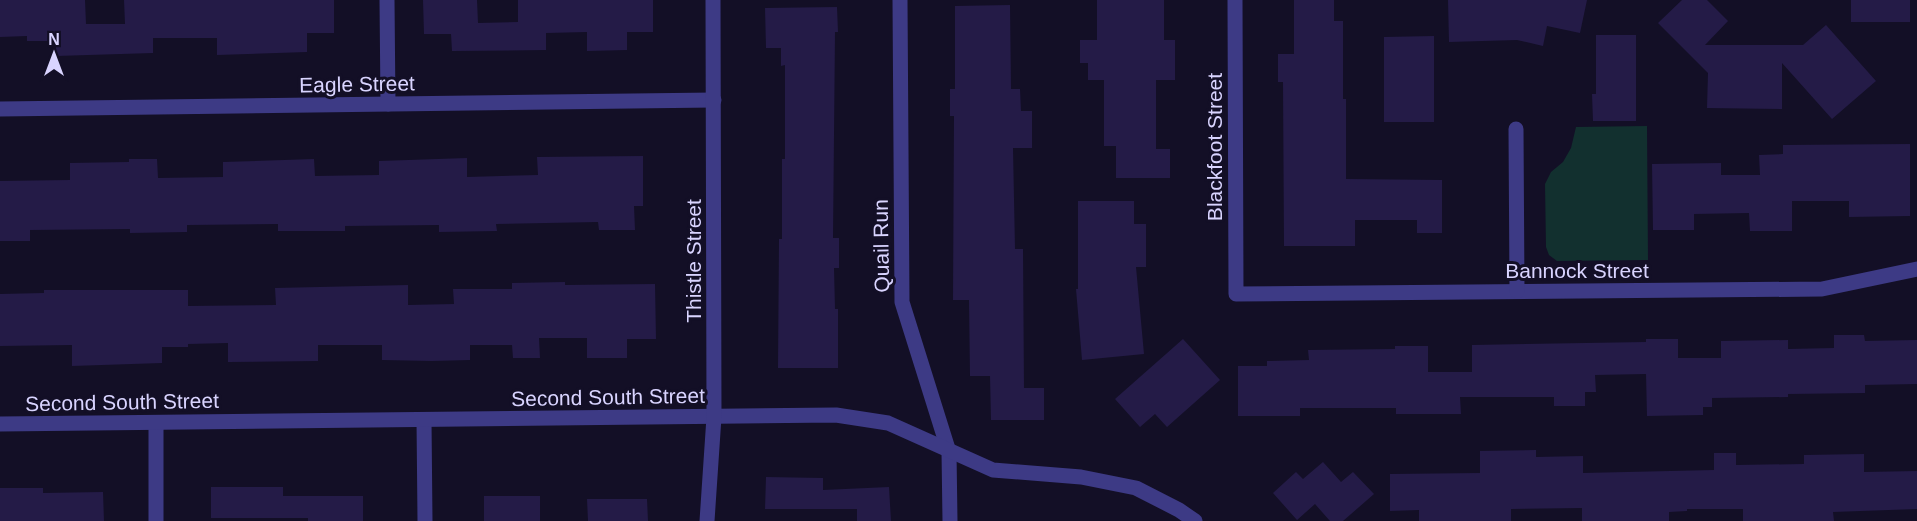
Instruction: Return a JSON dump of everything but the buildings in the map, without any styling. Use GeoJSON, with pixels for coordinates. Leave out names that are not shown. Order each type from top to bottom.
{"type":"FeatureCollection","features":[{"type":"Feature","properties":{"kind":"street"},"geometry":{"type":"LineString","coordinates":[[387,0],[388,104]]}},
{"type":"Feature","properties":{"kind":"street","name":"Thistle Street"},"geometry":{"type":"LineString","coordinates":[[707,521],[714,417],[713,0]]}},
{"type":"Feature","properties":{"kind":"street","name":"Quail Run"},"geometry":{"type":"LineString","coordinates":[[900,0],[902,302],[950,452],[950,521]]}},
{"type":"Feature","properties":{"kind":"street","name":"Blackfoot Street"},"geometry":{"type":"LineString","coordinates":[[1235,0],[1236,294]]}},
{"type":"Feature","properties":{"kind":"street","name":"Eagle Street"},"geometry":{"type":"LineString","coordinates":[[0,109],[714,100]]}},
{"type":"Feature","properties":{"kind":"street"},"geometry":{"type":"LineString","coordinates":[[1516,129],[1517,291]]}},
{"type":"Feature","properties":{"kind":"street","name":"Bannock Street"},"geometry":{"type":"LineString","coordinates":[[1236,294],[1822,289],[1917,269]]}},
{"type":"Feature","properties":{"kind":"street","name":"Second South Street"},"geometry":{"type":"LineString","coordinates":[[0,424],[836,415],[888,423],[993,470],[1081,477],[1136,488],[1195,521]]}},
{"type":"Feature","properties":{"kind":"street"},"geometry":{"type":"LineString","coordinates":[[424,420],[425,521]]}},
{"type":"Feature","properties":{"kind":"street"},"geometry":{"type":"LineString","coordinates":[[156,423],[156,521]]}},
{"type":"Feature","properties":{"kind":"green space"},"geometry":{"type":"Polygon","coordinates":[[[1647,126],[1648,260],[1557,261],[1549,255],[1546,247],[1545,184],[1551,172],[1563,162],[1571,148],[1576,127],[1647,126]]]}}]}
